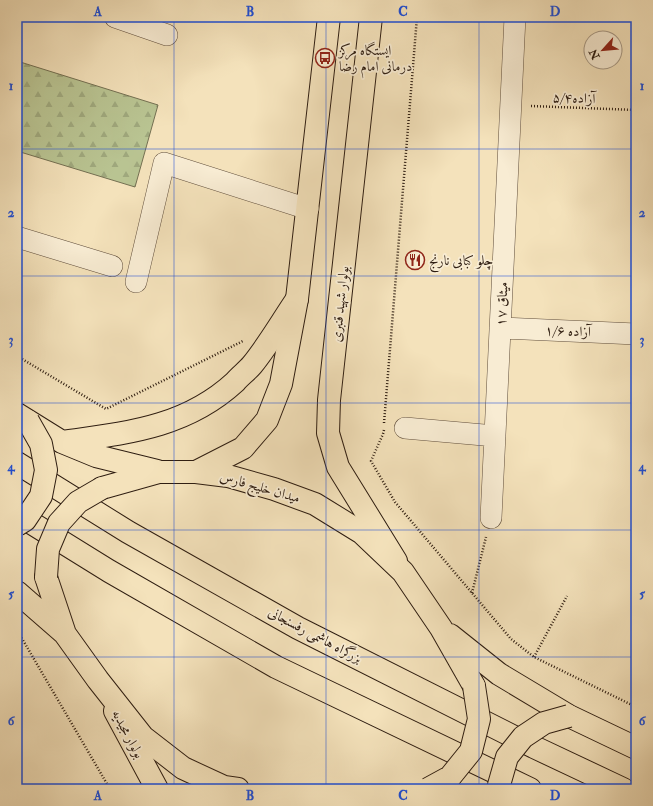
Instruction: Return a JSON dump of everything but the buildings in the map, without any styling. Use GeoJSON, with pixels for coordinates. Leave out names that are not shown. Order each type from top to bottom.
{"type":"FeatureCollection","features":[{"type":"Feature","properties":{"kind":"main road"},"geometry":{"type":"LineString","coordinates":[[196,472],[243,448],[267,420],[281,384],[297,299],[329,17]]}},
{"type":"Feature","properties":{"kind":"main road","name":"بولوار شهید قنبری"},"geometry":{"type":"LineString","coordinates":[[371,17],[329,400],[328,433],[338,467],[403,572]]}},
{"type":"Feature","properties":{"kind":"main road"},"geometry":{"type":"LineString","coordinates":[[62,442],[143,430],[174,420],[200,408],[222,393],[252,366],[297,299]]}},
{"type":"Feature","properties":{"kind":"main road"},"geometry":{"type":"LineString","coordinates":[[23,418],[62,442],[96,456],[159,472]]}},
{"type":"Feature","properties":{"kind":"main road"},"geometry":{"type":"LineString","coordinates":[[17,525],[25,520],[41,496],[46,470],[41,444],[23,418]]}},
{"type":"Feature","properties":{"kind":"main road","name":"بزرگراه هاشمی رفسنجانی"},"geometry":{"type":"LineString","coordinates":[[17,463],[128,532],[298,628],[534,747],[622,789]]}},
{"type":"Feature","properties":{"kind":"main road","name":"میدان خلیج فارس"},"geometry":{"type":"LineString","coordinates":[[238,789],[224,787],[184,768],[143,737],[98,680],[65,634],[46,577],[48,549],[59,523],[78,502],[102,488],[159,472],[196,472],[228,476],[274,489],[315,504],[362,533],[403,572],[441,628],[474,686],[479,719],[471,751],[450,777],[428,789]]}},
{"type":"Feature","properties":{"kind":"main road"},"geometry":{"type":"LineString","coordinates":[[17,514],[109,571],[276,667],[530,789]]}},
{"type":"Feature","properties":{"kind":"main road"},"geometry":{"type":"LineString","coordinates":[[17,592],[65,634]]}},
{"type":"Feature","properties":{"kind":"main road"},"geometry":{"type":"LineString","coordinates":[[441,628],[499,674],[569,716],[636,748]]}},
{"type":"Feature","properties":{"kind":"main road","name":"بولوار مجیدیه"},"geometry":{"type":"LineString","coordinates":[[98,680],[157,789]]}},
{"type":"Feature","properties":{"kind":"main road"},"geometry":{"type":"LineString","coordinates":[[499,789],[507,758],[523,737],[544,723],[569,716]]}},
{"type":"Feature","properties":{"kind":"street"},"geometry":{"type":"LineString","coordinates":[[115,17],[167,35]]}},
{"type":"Feature","properties":{"kind":"street","name":"میثاق ۱۷"},"geometry":{"type":"LineString","coordinates":[[492,518],[515,17]]}},
{"type":"Feature","properties":{"kind":"street"},"geometry":{"type":"LineString","coordinates":[[136,282],[164,162],[308,208]]}},
{"type":"Feature","properties":{"kind":"street"},"geometry":{"type":"LineString","coordinates":[[17,236],[112,266]]}},
{"type":"Feature","properties":{"kind":"street","name":"آزاده ۱/۶"},"geometry":{"type":"LineString","coordinates":[[500,328],[636,334]]}},
{"type":"Feature","properties":{"kind":"street"},"geometry":{"type":"LineString","coordinates":[[405,428],[495,436]]}},
{"type":"Feature","properties":{"kind":"path"},"geometry":{"type":"LineString","coordinates":[[417,17],[383,434],[371,461],[395,502],[511,639],[534,657],[636,707]]}},
{"type":"Feature","properties":{"kind":"path","name":"آزاده۵/۴"},"geometry":{"type":"LineString","coordinates":[[511,106],[636,110]]}},
{"type":"Feature","properties":{"kind":"path"},"geometry":{"type":"LineString","coordinates":[[17,356],[106,409],[243,340]]}},
{"type":"Feature","properties":{"kind":"path"},"geometry":{"type":"LineString","coordinates":[[472,593],[492,518]]}},
{"type":"Feature","properties":{"kind":"path"},"geometry":{"type":"LineString","coordinates":[[534,657],[567,596]]}},
{"type":"Feature","properties":{"kind":"path"},"geometry":{"type":"LineString","coordinates":[[17,630],[110,789]]}},
{"type":"Feature","properties":{"kind":"green space"},"geometry":{"type":"Polygon","coordinates":[[[17,61],[158,105],[135,187],[17,151],[17,61]]]}},
{"type":"Feature","properties":{"kind":"place","name":"ایستگاه مرکز درمانی امام رضا"},"geometry":{"type":"Point","coordinates":[325,58]}},
{"type":"Feature","properties":{"kind":"place","name":"چلو کبابی نارنج"},"geometry":{"type":"Point","coordinates":[415,260]}}]}
